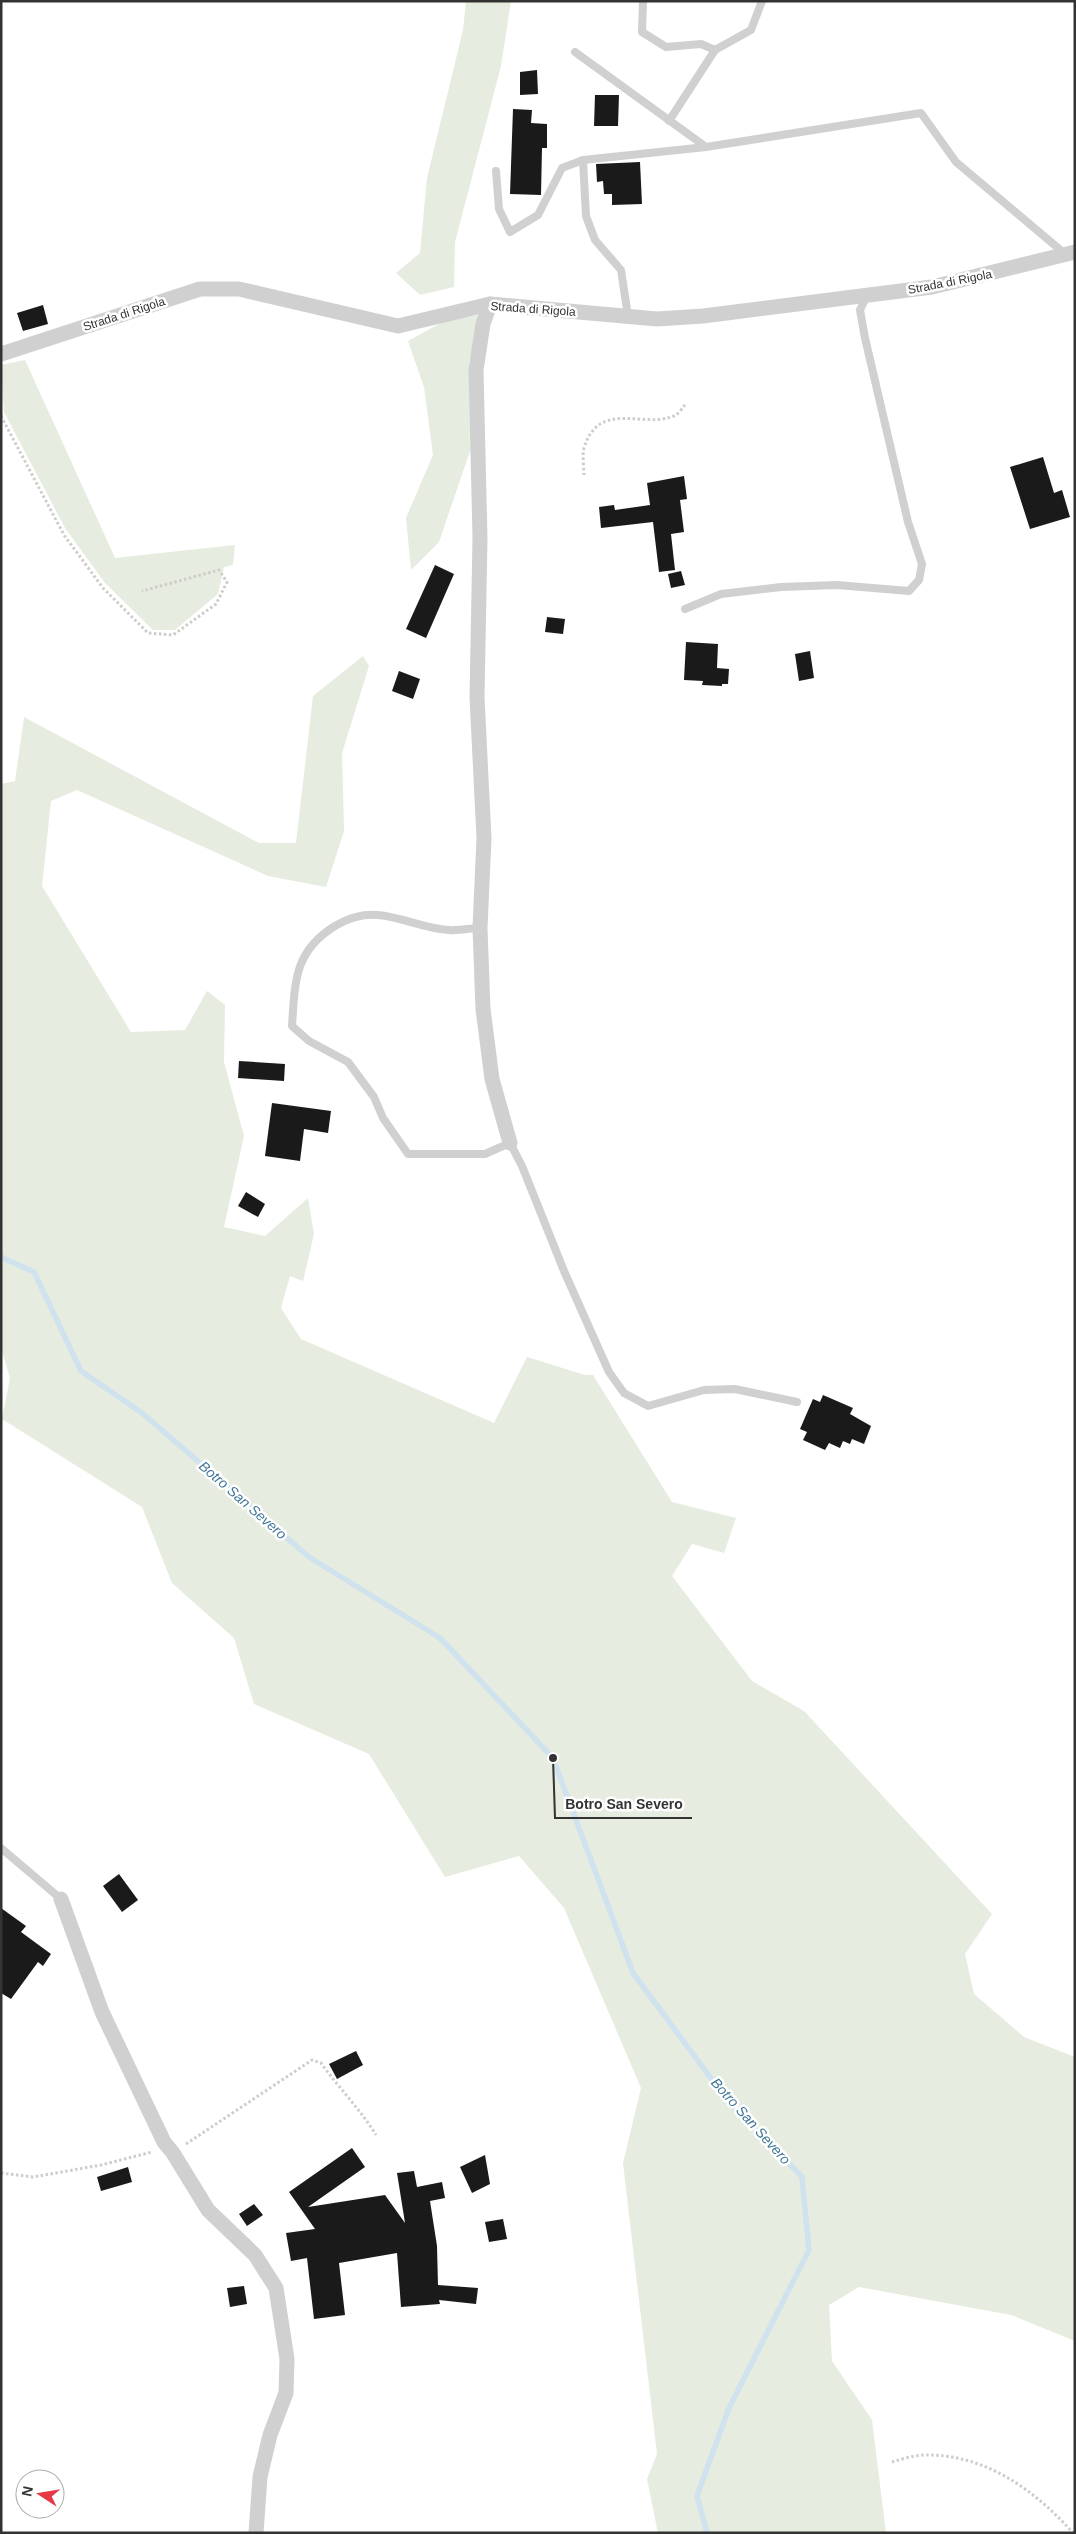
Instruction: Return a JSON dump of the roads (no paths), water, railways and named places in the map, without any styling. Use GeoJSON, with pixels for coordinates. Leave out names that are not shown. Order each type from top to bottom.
{"type":"FeatureCollection","features":[{"type":"Feature","properties":{"kind":"street","name":"Strada di Rigola"},"geometry":{"type":"LineString","coordinates":[[1,354],[200,289],[239,289],[398,326],[490,304],[656,319],[703,316],[932,287],[999,272],[1069,252]]}},
{"type":"Feature","properties":{"kind":"street"},"geometry":{"type":"LineString","coordinates":[[490,304],[484,324],[476,370],[480,538],[477,697],[484,838],[480,928],[483,1009],[492,1079],[510,1143]]}},
{"type":"Feature","properties":{"kind":"street"},"geometry":{"type":"LineString","coordinates":[[61,1899],[102,2012],[168,2148],[208,2210],[255,2255],[276,2288],[287,2359],[286,2393],[270,2435],[260,2477],[256,2533]]}},
{"type":"Feature","properties":{"kind":"lane"},"geometry":{"type":"LineString","coordinates":[[643,1],[642,32],[666,47],[701,44],[715,50]]}},
{"type":"Feature","properties":{"kind":"lane"},"geometry":{"type":"LineString","coordinates":[[669,121],[715,50],[752,30],[762,1]]}},
{"type":"Feature","properties":{"kind":"lane"},"geometry":{"type":"LineString","coordinates":[[575,52],[706,147]]}},
{"type":"Feature","properties":{"kind":"lane"},"geometry":{"type":"LineString","coordinates":[[496,172],[499,209],[510,232],[538,215],[562,168],[583,160],[706,147],[921,113],[956,162],[1069,252]]}},
{"type":"Feature","properties":{"kind":"lane"},"geometry":{"type":"LineString","coordinates":[[583,160],[586,216],[596,240],[621,270],[628,316]]}},
{"type":"Feature","properties":{"kind":"lane"},"geometry":{"type":"LineString","coordinates":[[685,609],[721,594],[781,587],[837,585],[909,591],[919,580],[922,564],[908,522],[865,338],[860,310],[867,295]]}},
{"type":"Feature","properties":{"kind":"lane"},"geometry":{"type":"LineString","coordinates":[[480,928],[448,930],[378,915],[351,917],[325,932],[310,945],[303,957],[294,992],[292,1026],[309,1041],[348,1062],[374,1097],[382,1118],[408,1154],[486,1154],[510,1143],[522,1166],[564,1270],[609,1372],[624,1393],[648,1406],[704,1390],[735,1389],[797,1402]]}},
{"type":"Feature","properties":{"kind":"lane"},"geometry":{"type":"LineString","coordinates":[[1,1848],[61,1899]]}},
{"type":"Feature","properties":{"kind":"waterway","name":"Botro San Severo"},"geometry":{"type":"LineString","coordinates":[[1,1257],[34,1272],[81,1371],[142,1413],[309,1557],[440,1638],[553,1758],[633,1973],[727,2100],[802,2177],[809,2250],[729,2408],[697,2496],[707,2533]]}},
{"type":"Feature","properties":{"kind":"place","name":"Botro San Severo"},"geometry":{"type":"Point","coordinates":[553,1758]}}]}
